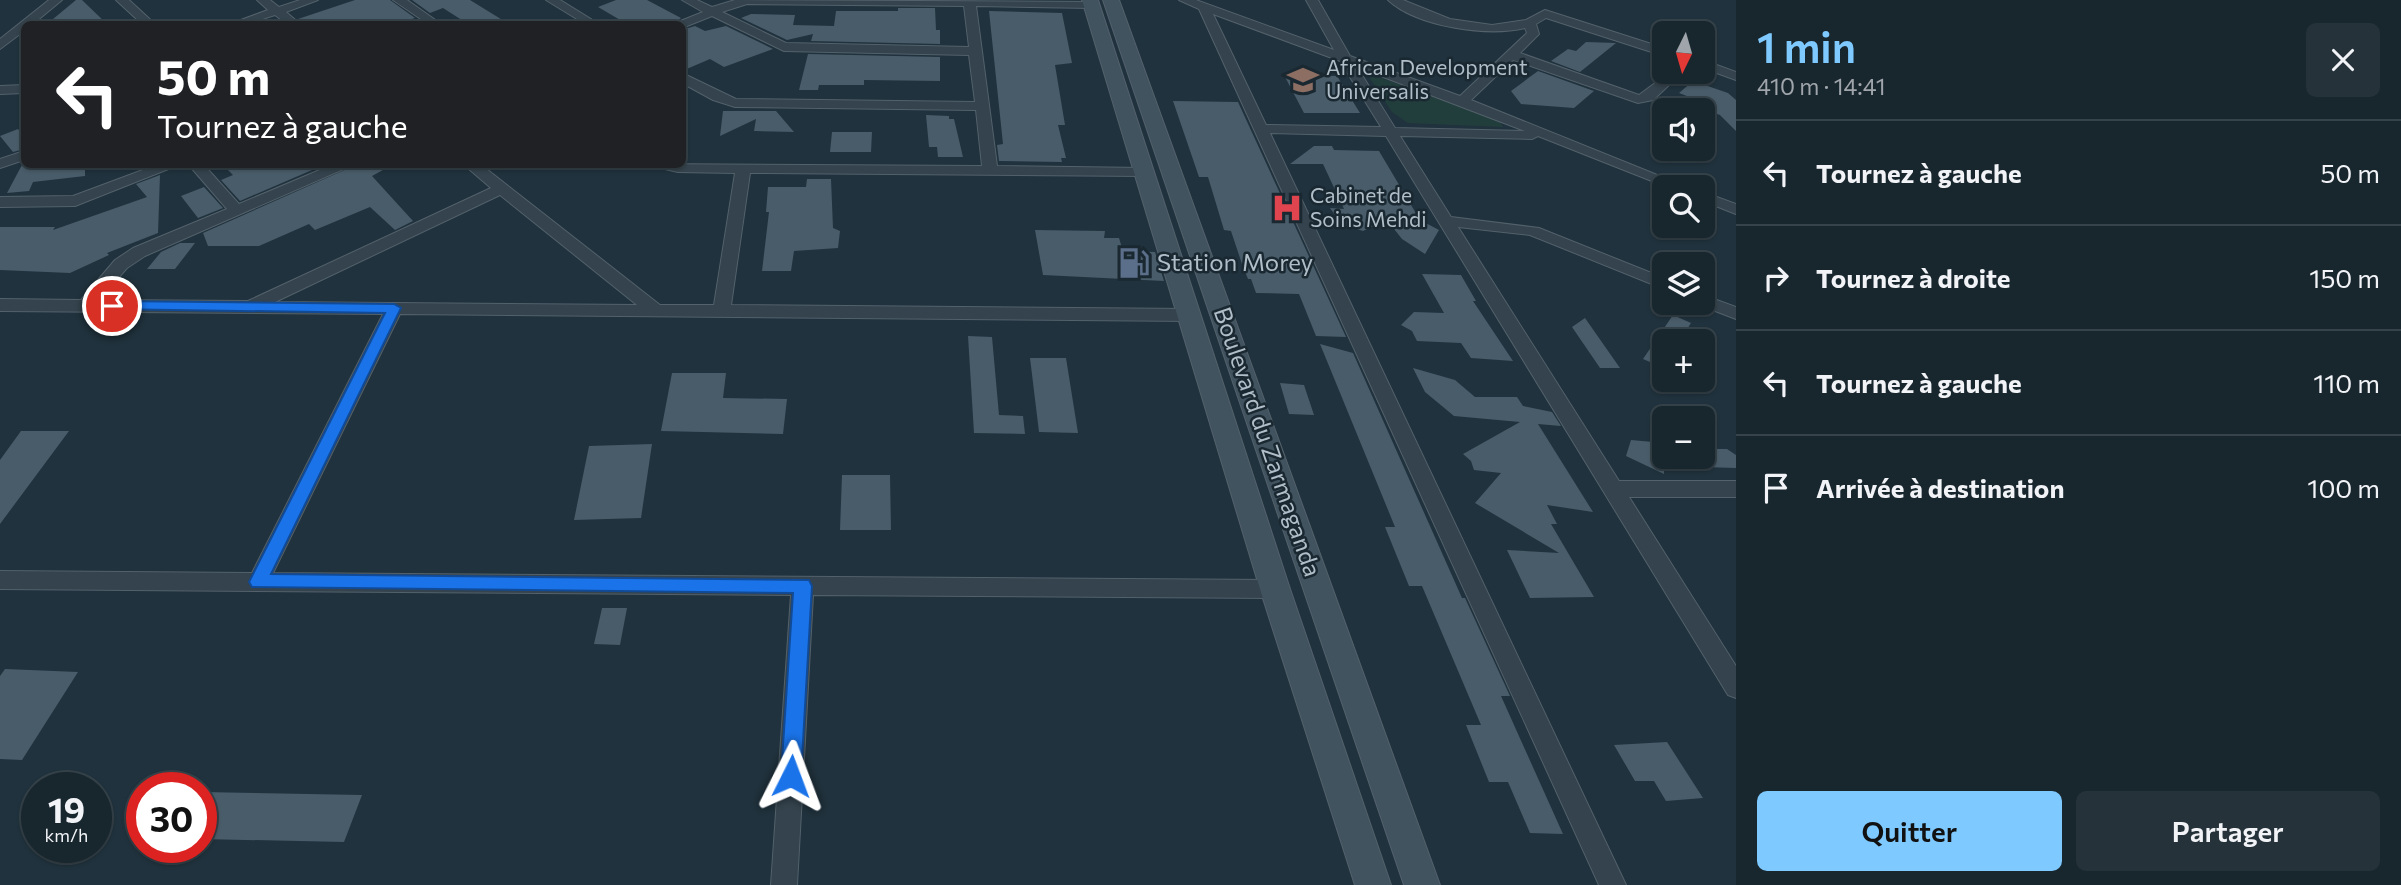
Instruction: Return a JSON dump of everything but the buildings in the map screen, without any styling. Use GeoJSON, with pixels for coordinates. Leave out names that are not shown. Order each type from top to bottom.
{"type":"FeatureCollection","features":[{"type":"Feature","properties":{"kind":"main road","name":"Boulevard du Zarmaganda"},"geometry":{"type":"LineString","coordinates":[[1098,1],[1144,172],[1275,589],[1373,885]]}},
{"type":"Feature","properties":{"kind":"main road","name":"Boulevard du Zarmaganda"},"geometry":{"type":"LineString","coordinates":[[1098,1],[1422,885]]}},
{"type":"Feature","properties":{"kind":"street"},"geometry":{"type":"LineString","coordinates":[[30,21],[56,0]]}},
{"type":"Feature","properties":{"kind":"street"},"geometry":{"type":"LineString","coordinates":[[122,0],[146,21]]}},
{"type":"Feature","properties":{"kind":"street"},"geometry":{"type":"LineString","coordinates":[[263,0],[291,21]]}},
{"type":"Feature","properties":{"kind":"street"},"geometry":{"type":"LineString","coordinates":[[245,21],[312,0]]}},
{"type":"Feature","properties":{"kind":"street"},"geometry":{"type":"LineString","coordinates":[[399,0],[430,21]]}},
{"type":"Feature","properties":{"kind":"street"},"geometry":{"type":"LineString","coordinates":[[552,0],[588,21]]}},
{"type":"Feature","properties":{"kind":"street"},"geometry":{"type":"LineString","coordinates":[[688,0],[784,47],[975,51]]}},
{"type":"Feature","properties":{"kind":"street"},"geometry":{"type":"LineString","coordinates":[[969,0],[990,170]]}},
{"type":"Feature","properties":{"kind":"street"},"geometry":{"type":"LineString","coordinates":[[1185,0],[1462,101],[1652,176]]}},
{"type":"Feature","properties":{"kind":"street"},"geometry":{"type":"LineString","coordinates":[[1312,0],[1344,57],[1736,687]]}},
{"type":"Feature","properties":{"kind":"street"},"geometry":{"type":"LineString","coordinates":[[1394,0],[1422,14],[1459,24],[1499,28],[1530,23],[1545,14],[1652,48]]}},
{"type":"Feature","properties":{"kind":"street"},"geometry":{"type":"LineString","coordinates":[[686,23],[747,1],[1098,1]]}},
{"type":"Feature","properties":{"kind":"street"},"geometry":{"type":"LineString","coordinates":[[1204,7],[1613,885]]}},
{"type":"Feature","properties":{"kind":"street"},"geometry":{"type":"LineString","coordinates":[[1462,101],[1533,34],[1530,23]]}},
{"type":"Feature","properties":{"kind":"street"},"geometry":{"type":"LineString","coordinates":[[0,45],[21,28]]}},
{"type":"Feature","properties":{"kind":"street"},"geometry":{"type":"LineString","coordinates":[[1509,54],[1639,99],[1648,97],[1663,84]]}},
{"type":"Feature","properties":{"kind":"street"},"geometry":{"type":"LineString","coordinates":[[1715,68],[1735,74]]}},
{"type":"Feature","properties":{"kind":"street"},"geometry":{"type":"LineString","coordinates":[[686,79],[735,103],[981,106]]}},
{"type":"Feature","properties":{"kind":"street"},"geometry":{"type":"LineString","coordinates":[[0,90],[21,89]]}},
{"type":"Feature","properties":{"kind":"street"},"geometry":{"type":"LineString","coordinates":[[1260,129],[1546,135]]}},
{"type":"Feature","properties":{"kind":"street"},"geometry":{"type":"LineString","coordinates":[[0,164],[21,156]]}},
{"type":"Feature","properties":{"kind":"street"},"geometry":{"type":"LineString","coordinates":[[0,202],[75,201],[163,168]]}},
{"type":"Feature","properties":{"kind":"street"},"geometry":{"type":"LineString","coordinates":[[199,168],[237,211]]}},
{"type":"Feature","properties":{"kind":"street"},"geometry":{"type":"LineString","coordinates":[[85,306],[121,264],[139,252],[339,168]]}},
{"type":"Feature","properties":{"kind":"street"},"geometry":{"type":"LineString","coordinates":[[475,168],[655,310]]}},
{"type":"Feature","properties":{"kind":"street"},"geometry":{"type":"LineString","coordinates":[[678,168],[1144,172]]}},
{"type":"Feature","properties":{"kind":"street"},"geometry":{"type":"LineString","coordinates":[[722,311],[743,169]]}},
{"type":"Feature","properties":{"kind":"street"},"geometry":{"type":"LineString","coordinates":[[249,307],[500,189]]}},
{"type":"Feature","properties":{"kind":"street"},"geometry":{"type":"LineString","coordinates":[[1715,201],[1736,209]]}},
{"type":"Feature","properties":{"kind":"street"},"geometry":{"type":"LineString","coordinates":[[1448,221],[1533,231],[1652,279]]}},
{"type":"Feature","properties":{"kind":"street"},"geometry":{"type":"LineString","coordinates":[[1715,304],[1736,313]]}},
{"type":"Feature","properties":{"kind":"street"},"geometry":{"type":"LineString","coordinates":[[0,305],[1190,315]]}},
{"type":"Feature","properties":{"kind":"street"},"geometry":{"type":"LineString","coordinates":[[258,582],[394,308]]}},
{"type":"Feature","properties":{"kind":"street"},"geometry":{"type":"LineString","coordinates":[[1611,489],[1736,489]]}},
{"type":"Feature","properties":{"kind":"street"},"geometry":{"type":"LineString","coordinates":[[0,580],[1275,589]]}},
{"type":"Feature","properties":{"kind":"street"},"geometry":{"type":"LineString","coordinates":[[784,885],[803,586]]}},
{"type":"Feature","properties":{"kind":"green space"},"geometry":{"type":"Polygon","coordinates":[[[1369,77],[1381,78],[1499,121],[1503,127],[1408,123],[1392,112],[1369,77]]]}},
{"type":"Feature","properties":{"kind":"place","name":"African Development Universalis"},"geometry":{"type":"Point","coordinates":[1303,80]}},
{"type":"Feature","properties":{"kind":"place","name":"Cabinet de Soins Mehdi"},"geometry":{"type":"Point","coordinates":[1287,208]}},
{"type":"Feature","properties":{"kind":"place","name":"Station Morey"},"geometry":{"type":"Point","coordinates":[1134,263]}},
{"type":"Feature","properties":{"kind":"route"},"geometry":{"type":"LineString","coordinates":[[112,306],[394,308],[258,582],[803,586],[791,776]]}}]}
